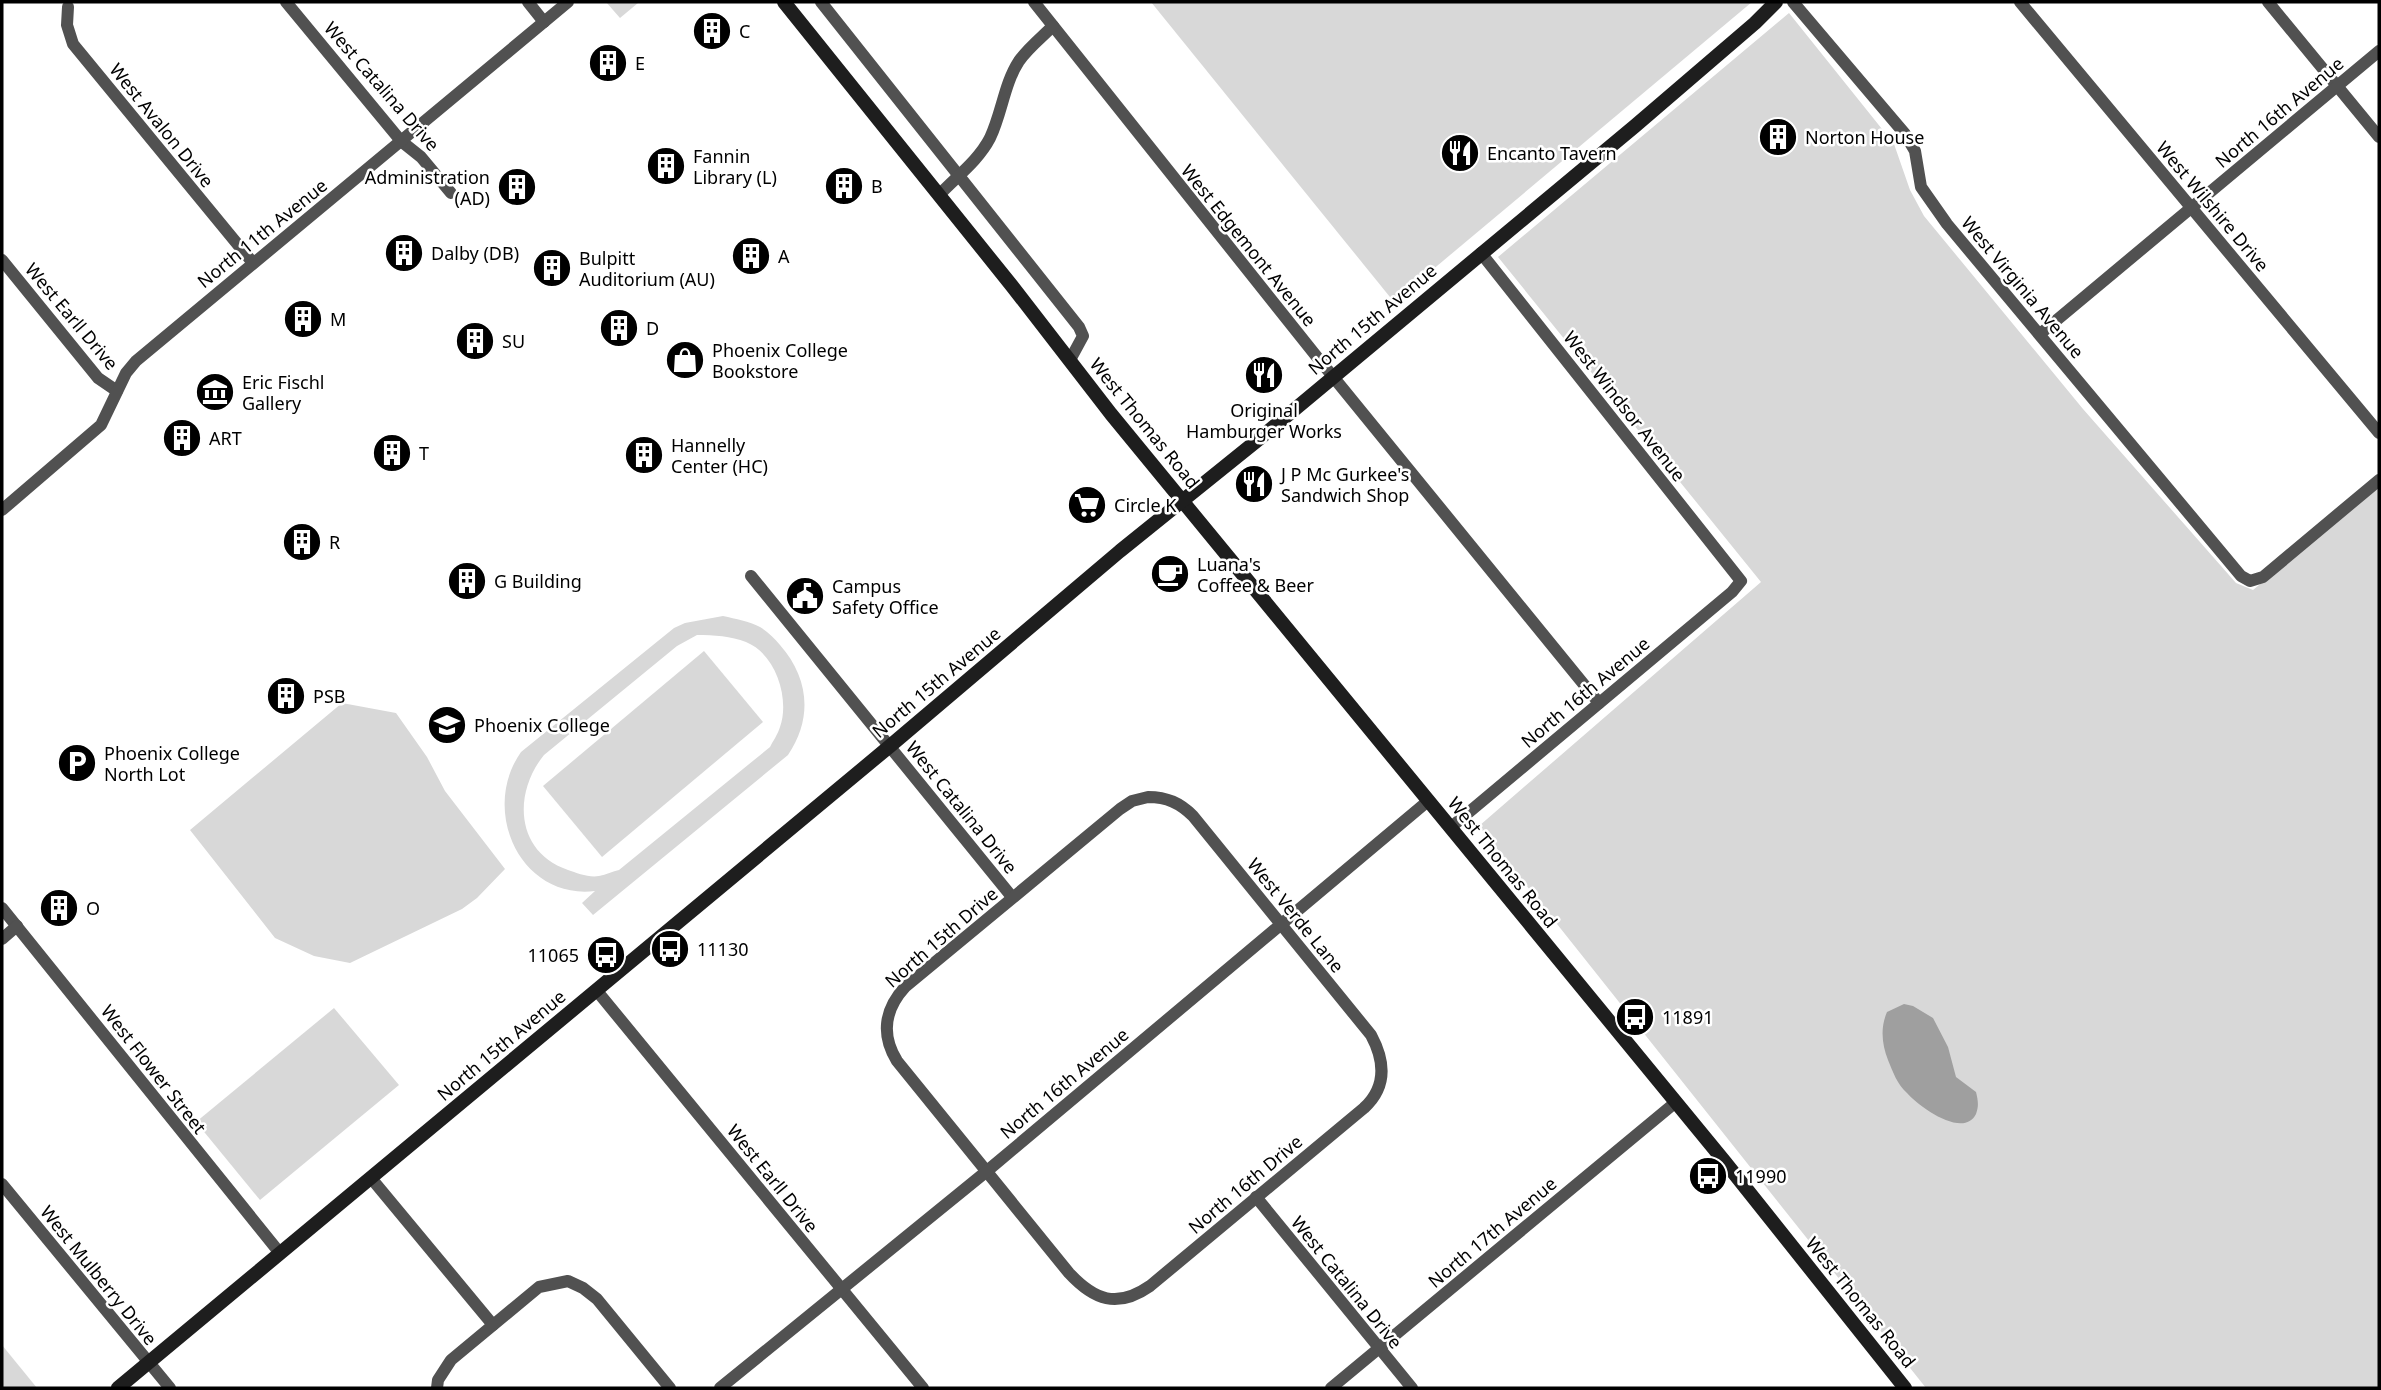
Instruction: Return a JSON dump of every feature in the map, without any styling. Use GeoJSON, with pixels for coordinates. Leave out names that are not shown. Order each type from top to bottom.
{"type":"FeatureCollection","features":[{"type":"Feature","properties":{"kind":"street","name":"West Catalina Drive"},"geometry":{"type":"LineString","coordinates":[[286,2],[401,141],[421,157],[451,193]]}},
{"type":"Feature","properties":{"kind":"street"},"geometry":{"type":"LineString","coordinates":[[528,2],[544,22]]}},
{"type":"Feature","properties":{"kind":"street","name":"North 11th Avenue"},"geometry":{"type":"LineString","coordinates":[[2,510],[102,425],[126,373],[136,361],[568,2]]}},
{"type":"Feature","properties":{"kind":"street","name":"West Thomas Road"},"geometry":{"type":"LineString","coordinates":[[784,2],[1182,500],[1676,1102],[1905,1388]]}},
{"type":"Feature","properties":{"kind":"street","name":"West Thomas Road"},"geometry":{"type":"LineString","coordinates":[[821,2],[1079,327],[1083,336],[1070,360]]}},
{"type":"Feature","properties":{"kind":"street","name":"West Edgemont Avenue"},"geometry":{"type":"LineString","coordinates":[[1034,2],[1333,377],[1599,703]]}},
{"type":"Feature","properties":{"kind":"street","name":"North 15th Avenue"},"geometry":{"type":"LineString","coordinates":[[118,1388],[1727,48],[1776,2]]}},
{"type":"Feature","properties":{"kind":"street","name":"West Virginia Avenue"},"geometry":{"type":"LineString","coordinates":[[1793,2],[1905,134],[1914,150],[1921,187],[1931,203],[2241,576],[2250,581],[2263,577],[2379,480]]}},
{"type":"Feature","properties":{"kind":"street","name":"West Wilshire Drive"},"geometry":{"type":"LineString","coordinates":[[2020,2],[2379,433]]}},
{"type":"Feature","properties":{"kind":"street"},"geometry":{"type":"LineString","coordinates":[[2268,2],[2379,137]]}},
{"type":"Feature","properties":{"kind":"street","name":"West Avalon Drive"},"geometry":{"type":"LineString","coordinates":[[69,4],[67,25],[73,44],[253,263]]}},
{"type":"Feature","properties":{"kind":"street"},"geometry":{"type":"LineString","coordinates":[[939,195],[966,171],[989,140],[1000,115],[1008,84],[1020,60],[1053,26]]}},
{"type":"Feature","properties":{"kind":"street","name":"North 16th Avenue"},"geometry":{"type":"LineString","coordinates":[[2040,334],[2379,51]]}},
{"type":"Feature","properties":{"kind":"street","name":"West Windsor Avenue"},"geometry":{"type":"LineString","coordinates":[[1481,253],[1741,581]]}},
{"type":"Feature","properties":{"kind":"street","name":"West Earll Drive"},"geometry":{"type":"LineString","coordinates":[[2,260],[98,378],[117,391]]}},
{"type":"Feature","properties":{"kind":"street","name":"West Catalina Drive"},"geometry":{"type":"LineString","coordinates":[[751,576],[1013,897]]}},
{"type":"Feature","properties":{"kind":"street","name":"North 16th Avenue"},"geometry":{"type":"LineString","coordinates":[[1450,828],[1732,592],[1741,581]]}},
{"type":"Feature","properties":{"kind":"street","name":"North 15th Drive"},"geometry":{"type":"LineString","coordinates":[[988,1171],[897,1061],[887,1039],[886,1021],[892,1003],[905,987],[1120,809],[1139,799],[1166,799]]}},
{"type":"Feature","properties":{"kind":"street","name":"West Verde Lane"},"geometry":{"type":"LineString","coordinates":[[1166,799],[1178,803],[1193,816],[1282,925],[1371,1035],[1380,1051],[1383,1067]]}},
{"type":"Feature","properties":{"kind":"street","name":"North 16th Avenue"},"geometry":{"type":"LineString","coordinates":[[720,1388],[988,1171],[1427,801]]}},
{"type":"Feature","properties":{"kind":"street","name":"West Flower Street"},"geometry":{"type":"LineString","coordinates":[[2,908],[279,1252]]}},
{"type":"Feature","properties":{"kind":"street"},"geometry":{"type":"LineString","coordinates":[[2,939],[17,926]]}},
{"type":"Feature","properties":{"kind":"street","name":"West Earll Drive"},"geometry":{"type":"LineString","coordinates":[[597,991],[923,1388]]}},
{"type":"Feature","properties":{"kind":"street","name":"North 16th Drive"},"geometry":{"type":"LineString","coordinates":[[988,1171],[1083,1288],[1104,1298],[1128,1298],[1150,1286],[1371,1101],[1381,1083],[1383,1067]]}},
{"type":"Feature","properties":{"kind":"street","name":"North 17th Avenue"},"geometry":{"type":"LineString","coordinates":[[1331,1388],[1676,1102]]}},
{"type":"Feature","properties":{"kind":"street"},"geometry":{"type":"LineString","coordinates":[[371,1178],[493,1325]]}},
{"type":"Feature","properties":{"kind":"street","name":"West Mulberry Drive"},"geometry":{"type":"LineString","coordinates":[[2,1184],[170,1388]]}},
{"type":"Feature","properties":{"kind":"street","name":"West Catalina Drive"},"geometry":{"type":"LineString","coordinates":[[1256,1198],[1412,1388]]}},
{"type":"Feature","properties":{"kind":"street"},"geometry":{"type":"LineString","coordinates":[[437,1388],[438,1380],[451,1360],[539,1287],[568,1281],[597,1299],[670,1388]]}},
{"type":"Feature","properties":{"kind":"shaded area"},"geometry":{"type":"Polygon","coordinates":[[[606,2],[638,2],[638,3],[620,18],[606,2]]]}},
{"type":"Feature","properties":{"kind":"shaded area"},"geometry":{"type":"Polygon","coordinates":[[[1151,2],[1752,2],[1394,302],[1151,2]]]}},
{"type":"Feature","properties":{"kind":"shaded area"},"geometry":{"type":"Polygon","coordinates":[[[1789,13],[1894,144],[1910,190],[1924,216],[2083,409],[2236,583],[2253,590],[2379,486],[2379,1388],[1926,1388],[1479,826],[1761,582],[1498,257],[1789,13]]]}},
{"type":"Feature","properties":{"kind":"shaded area"},"geometry":{"type":"Polygon","coordinates":[[[723,616],[756,625],[771,635],[790,658],[802,685],[804,713],[801,727],[788,755],[593,915],[582,903],[595,891],[569,890],[546,881],[528,866],[515,847],[507,824],[505,799],[509,775],[521,752],[674,628],[685,623],[723,616]],[[697,635],[677,646],[544,755],[534,770],[527,786],[524,820],[529,836],[538,850],[550,861],[583,875],[602,875],[619,870],[770,747],[783,716],[782,691],[773,667],[765,656],[746,642],[728,637],[697,635]]]}},
{"type":"Feature","properties":{"kind":"shaded area"},"geometry":{"type":"Polygon","coordinates":[[[704,651],[763,722],[602,857],[543,786],[704,651]]]}},
{"type":"Feature","properties":{"kind":"shaded area"},"geometry":{"type":"Polygon","coordinates":[[[342,703],[396,713],[427,757],[445,791],[505,869],[477,898],[462,909],[350,963],[314,956],[275,938],[190,830],[342,703]]]}},
{"type":"Feature","properties":{"kind":"shaded area"},"geometry":{"type":"Polygon","coordinates":[[[1904,1004],[1913,1006],[1933,1018],[1948,1047],[1956,1077],[1976,1092],[1978,1108],[1970,1121],[1952,1122],[1942,1118],[1913,1099],[1898,1082],[1886,1054],[1883,1030],[1887,1012],[1904,1004]]]}},
{"type":"Feature","properties":{"kind":"shaded area"},"geometry":{"type":"Polygon","coordinates":[[[334,1008],[399,1085],[260,1200],[196,1122],[334,1008]]]}},
{"type":"Feature","properties":{"kind":"shaded area"},"geometry":{"type":"Polygon","coordinates":[[[2,1345],[37,1388],[2,1388],[2,1345]]]}},
{"type":"Feature","properties":{"kind":"place","name":"C"},"geometry":{"type":"Point","coordinates":[712,31]}},
{"type":"Feature","properties":{"kind":"place","name":"E"},"geometry":{"type":"Point","coordinates":[608,63]}},
{"type":"Feature","properties":{"kind":"place","name":"Norton House"},"geometry":{"type":"Point","coordinates":[1778,137]}},
{"type":"Feature","properties":{"kind":"place","name":"Encanto Tavern"},"geometry":{"type":"Point","coordinates":[1460,153]}},
{"type":"Feature","properties":{"kind":"place","name":"Fannin Library (L)"},"geometry":{"type":"Point","coordinates":[666,166]}},
{"type":"Feature","properties":{"kind":"place","name":"B"},"geometry":{"type":"Point","coordinates":[844,186]}},
{"type":"Feature","properties":{"kind":"place","name":"Administration (AD)"},"geometry":{"type":"Point","coordinates":[517,187]}},
{"type":"Feature","properties":{"kind":"place","name":"Dalby (DB)"},"geometry":{"type":"Point","coordinates":[404,253]}},
{"type":"Feature","properties":{"kind":"place","name":"A"},"geometry":{"type":"Point","coordinates":[751,256]}},
{"type":"Feature","properties":{"kind":"place","name":"Bulpitt Auditorium (AU)"},"geometry":{"type":"Point","coordinates":[552,268]}},
{"type":"Feature","properties":{"kind":"place","name":"M"},"geometry":{"type":"Point","coordinates":[303,319]}},
{"type":"Feature","properties":{"kind":"place","name":"D"},"geometry":{"type":"Point","coordinates":[619,328]}},
{"type":"Feature","properties":{"kind":"place","name":"SU"},"geometry":{"type":"Point","coordinates":[475,341]}},
{"type":"Feature","properties":{"kind":"place","name":"Phoenix College Bookstore"},"geometry":{"type":"Point","coordinates":[685,360]}},
{"type":"Feature","properties":{"kind":"place","name":"Original Hamburger Works"},"geometry":{"type":"Point","coordinates":[1264,375]}},
{"type":"Feature","properties":{"kind":"place","name":"Eric Fischl Gallery"},"geometry":{"type":"Point","coordinates":[215,392]}},
{"type":"Feature","properties":{"kind":"place","name":"ART"},"geometry":{"type":"Point","coordinates":[182,438]}},
{"type":"Feature","properties":{"kind":"place","name":"T"},"geometry":{"type":"Point","coordinates":[392,453]}},
{"type":"Feature","properties":{"kind":"place","name":"Hannelly Center (HC)"},"geometry":{"type":"Point","coordinates":[644,455]}},
{"type":"Feature","properties":{"kind":"place","name":"J P Mc Gurkee's Sandwich Shop"},"geometry":{"type":"Point","coordinates":[1254,484]}},
{"type":"Feature","properties":{"kind":"place","name":"Circle K"},"geometry":{"type":"Point","coordinates":[1087,505]}},
{"type":"Feature","properties":{"kind":"place","name":"R"},"geometry":{"type":"Point","coordinates":[302,542]}},
{"type":"Feature","properties":{"kind":"place","name":"Luana's Coffee & Beer"},"geometry":{"type":"Point","coordinates":[1170,574]}},
{"type":"Feature","properties":{"kind":"place","name":"G Building"},"geometry":{"type":"Point","coordinates":[467,581]}},
{"type":"Feature","properties":{"kind":"place","name":"Campus Safety Office"},"geometry":{"type":"Point","coordinates":[805,596]}},
{"type":"Feature","properties":{"kind":"place","name":"PSB"},"geometry":{"type":"Point","coordinates":[286,696]}},
{"type":"Feature","properties":{"kind":"place","name":"Phoenix College"},"geometry":{"type":"Point","coordinates":[447,725]}},
{"type":"Feature","properties":{"kind":"place","name":"Phoenix College North Lot"},"geometry":{"type":"Point","coordinates":[77,763]}},
{"type":"Feature","properties":{"kind":"place","name":"O"},"geometry":{"type":"Point","coordinates":[59,908]}},
{"type":"Feature","properties":{"kind":"place","name":"11130"},"geometry":{"type":"Point","coordinates":[670,949]}},
{"type":"Feature","properties":{"kind":"place","name":"11065"},"geometry":{"type":"Point","coordinates":[606,955]}},
{"type":"Feature","properties":{"kind":"place","name":"11891"},"geometry":{"type":"Point","coordinates":[1635,1017]}},
{"type":"Feature","properties":{"kind":"place","name":"11990"},"geometry":{"type":"Point","coordinates":[1708,1176]}}]}
